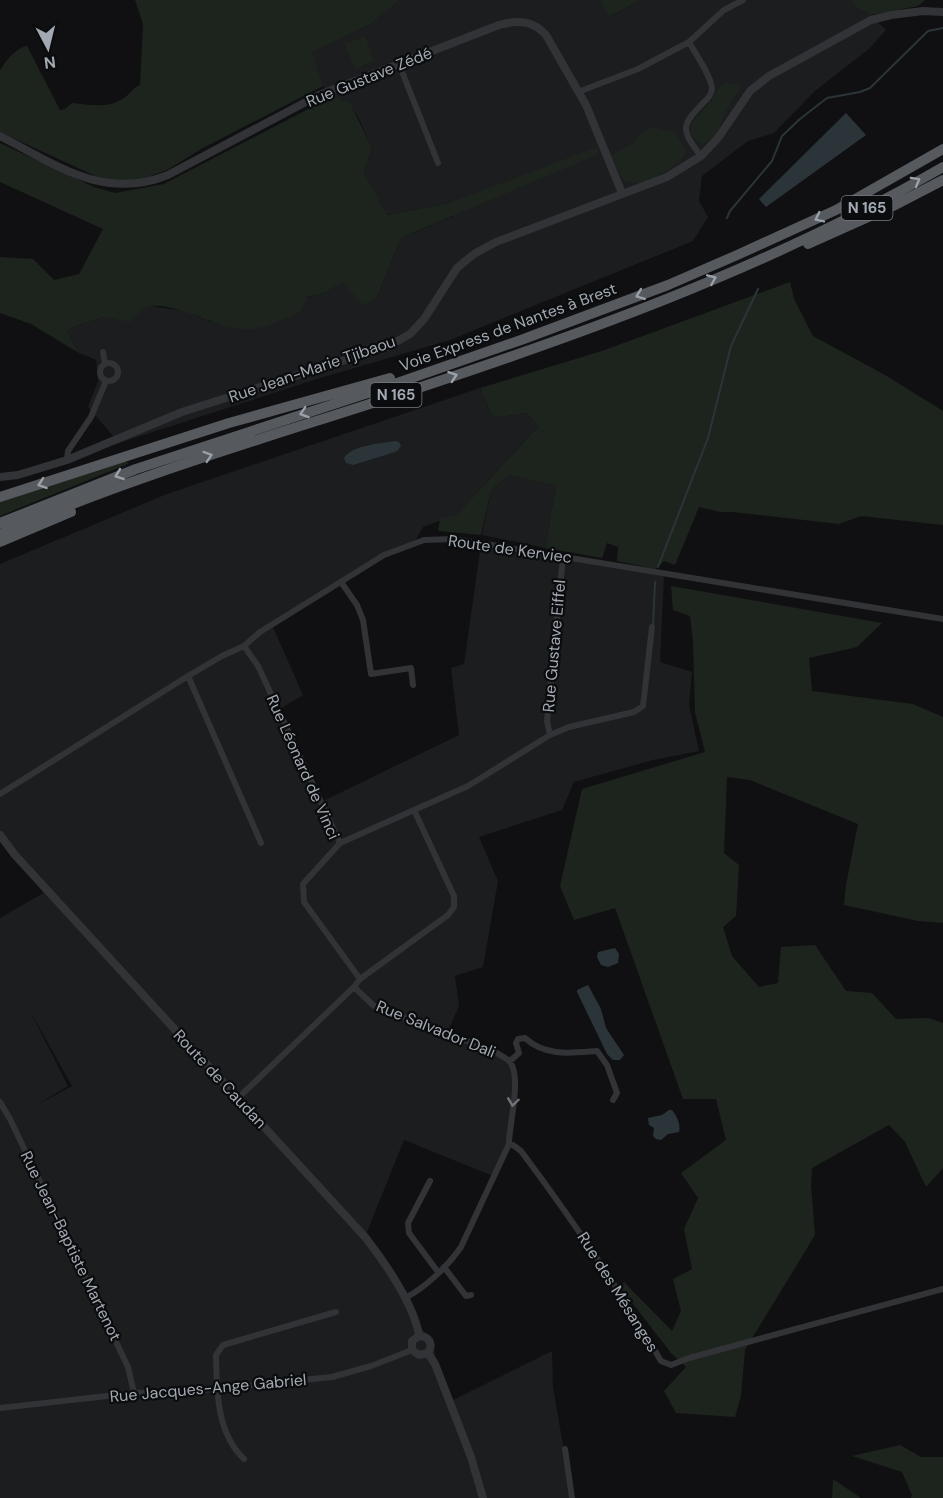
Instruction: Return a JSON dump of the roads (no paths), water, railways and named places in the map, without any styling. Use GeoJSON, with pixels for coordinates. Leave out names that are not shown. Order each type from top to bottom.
{"type":"FeatureCollection","features":[{"type":"Feature","properties":{"kind":"highway","name":"Voie Express de Nantes à Brest"},"geometry":{"type":"LineString","coordinates":[[0,523],[136,469],[601,311],[735,256],[836,210],[943,149]]}},
{"type":"Feature","properties":{"kind":"highway","name":"Voie Express de Nantes à Brest"},"geometry":{"type":"LineString","coordinates":[[0,534],[152,475],[529,350],[648,305],[789,246],[943,167]]}},
{"type":"Feature","properties":{"kind":"highway"},"geometry":{"type":"LineString","coordinates":[[789,246],[810,244],[943,180]]}},
{"type":"Feature","properties":{"kind":"highway"},"geometry":{"type":"LineString","coordinates":[[0,498],[229,423],[440,363],[459,361]]}},
{"type":"Feature","properties":{"kind":"highway","name":"N 165"},"geometry":{"type":"LineString","coordinates":[[0,543],[137,486],[152,475]]}},
{"type":"Feature","properties":{"kind":"street"},"geometry":{"type":"LineString","coordinates":[[578,92],[638,69],[689,42],[724,10],[743,0]]}},
{"type":"Feature","properties":{"kind":"street","name":"Rue Jean-Marie Tjibaou"},"geometry":{"type":"LineString","coordinates":[[0,477],[18,475],[67,460],[182,412],[389,346],[410,334],[424,319],[457,268],[474,254],[496,242],[667,177],[701,156],[718,138],[750,90],[769,76],[871,20],[923,11],[943,12]]}},
{"type":"Feature","properties":{"kind":"street","name":"Rue Gustave Zédé"},"geometry":{"type":"LineString","coordinates":[[0,136],[83,178],[110,185],[136,185],[168,175],[319,95],[499,25],[517,21],[529,23],[541,29],[586,105],[622,193]]}},
{"type":"Feature","properties":{"kind":"street"},"geometry":{"type":"LineString","coordinates":[[689,42],[710,81],[712,90],[709,97],[687,121],[685,128],[686,134],[701,156]]}},
{"type":"Feature","properties":{"kind":"street"},"geometry":{"type":"LineString","coordinates":[[399,64],[438,163]]}},
{"type":"Feature","properties":{"kind":"street"},"geometry":{"type":"LineString","coordinates":[[103,352],[105,364]]}},
{"type":"Feature","properties":{"kind":"street"},"geometry":{"type":"LineString","coordinates":[[105,364],[114,364],[118,372],[114,379],[106,381],[100,374],[101,368],[105,364]]}},
{"type":"Feature","properties":{"kind":"street"},"geometry":{"type":"LineString","coordinates":[[67,460],[68,451],[91,417],[106,381]]}},
{"type":"Feature","properties":{"kind":"street","name":"Route de Kerviec"},"geometry":{"type":"LineString","coordinates":[[0,794],[188,676],[244,646],[260,632],[384,555],[424,540],[454,539],[943,619]]}},
{"type":"Feature","properties":{"kind":"street","name":"Rue Gustave Eiffel"},"geometry":{"type":"LineString","coordinates":[[550,735],[547,721],[563,557]]}},
{"type":"Feature","properties":{"kind":"street"},"geometry":{"type":"LineString","coordinates":[[341,582],[357,605],[363,620],[372,674],[411,668],[413,686]]}},
{"type":"Feature","properties":{"kind":"street"},"geometry":{"type":"LineString","coordinates":[[340,843],[468,786],[550,735],[568,727],[634,712],[643,706],[652,627]]}},
{"type":"Feature","properties":{"kind":"street","name":"Rue Léonard de Vinci"},"geometry":{"type":"LineString","coordinates":[[244,646],[258,666],[340,843],[303,884],[304,902],[360,979]]}},
{"type":"Feature","properties":{"kind":"street"},"geometry":{"type":"LineString","coordinates":[[188,676],[261,843]]}},
{"type":"Feature","properties":{"kind":"street"},"geometry":{"type":"LineString","coordinates":[[237,1099],[360,979],[448,915],[454,907],[454,896],[414,810]]}},
{"type":"Feature","properties":{"kind":"street","name":"Route de Caudan"},"geometry":{"type":"LineString","coordinates":[[0,835],[15,855],[377,1252],[405,1298],[417,1324],[419,1336],[425,1336],[430,1341],[431,1347],[428,1353],[435,1364],[483,1498]]}},
{"type":"Feature","properties":{"kind":"street","name":"Rue Salvador Dali"},"geometry":{"type":"LineString","coordinates":[[354,987],[374,1006],[494,1051],[510,1061],[514,1070],[515,1084],[509,1144]]}},
{"type":"Feature","properties":{"kind":"street"},"geometry":{"type":"LineString","coordinates":[[510,1061],[519,1053],[516,1043],[518,1039],[525,1038],[531,1044],[560,1054],[597,1051],[607,1065],[617,1093],[613,1100]]}},
{"type":"Feature","properties":{"kind":"street","name":"Rue Jean-Baptiste Martenot"},"geometry":{"type":"LineString","coordinates":[[0,1102],[50,1200],[128,1367],[134,1394]]}},
{"type":"Feature","properties":{"kind":"street"},"geometry":{"type":"LineString","coordinates":[[405,1298],[418,1290],[451,1261],[461,1247],[509,1144]]}},
{"type":"Feature","properties":{"kind":"street","name":"Rue des Mésanges"},"geometry":{"type":"LineString","coordinates":[[509,1144],[521,1151],[557,1199],[623,1294],[661,1361],[671,1365],[689,1358],[943,1289]]}},
{"type":"Feature","properties":{"kind":"street"},"geometry":{"type":"LineString","coordinates":[[430,1181],[408,1224],[409,1233],[438,1272]]}},
{"type":"Feature","properties":{"kind":"street"},"geometry":{"type":"LineString","coordinates":[[444,1267],[466,1296],[471,1295]]}},
{"type":"Feature","properties":{"kind":"street"},"geometry":{"type":"LineString","coordinates":[[244,1459],[236,1451],[218,1410],[216,1355],[224,1346],[336,1312]]}},
{"type":"Feature","properties":{"kind":"street"},"geometry":{"type":"LineString","coordinates":[[419,1336],[412,1341],[412,1350],[419,1355],[428,1353]]}},
{"type":"Feature","properties":{"kind":"street","name":"Rue Jacques-Ange Gabriel"},"geometry":{"type":"LineString","coordinates":[[0,1408],[332,1377],[371,1366],[412,1350]]}},
{"type":"Feature","properties":{"kind":"street"},"geometry":{"type":"LineString","coordinates":[[565,1449],[572,1498]]}},
{"type":"Feature","properties":{"kind":"waterway"},"geometry":{"type":"LineString","coordinates":[[727,218],[730,211],[772,161],[782,136],[800,119],[827,98],[870,88],[928,31],[943,28]]}},
{"type":"Feature","properties":{"kind":"waterway"},"geometry":{"type":"LineString","coordinates":[[658,567],[708,438],[731,346],[758,289]]}},
{"type":"Feature","properties":{"kind":"waterway"},"geometry":{"type":"LineString","coordinates":[[653,627],[655,582]]}}]}
